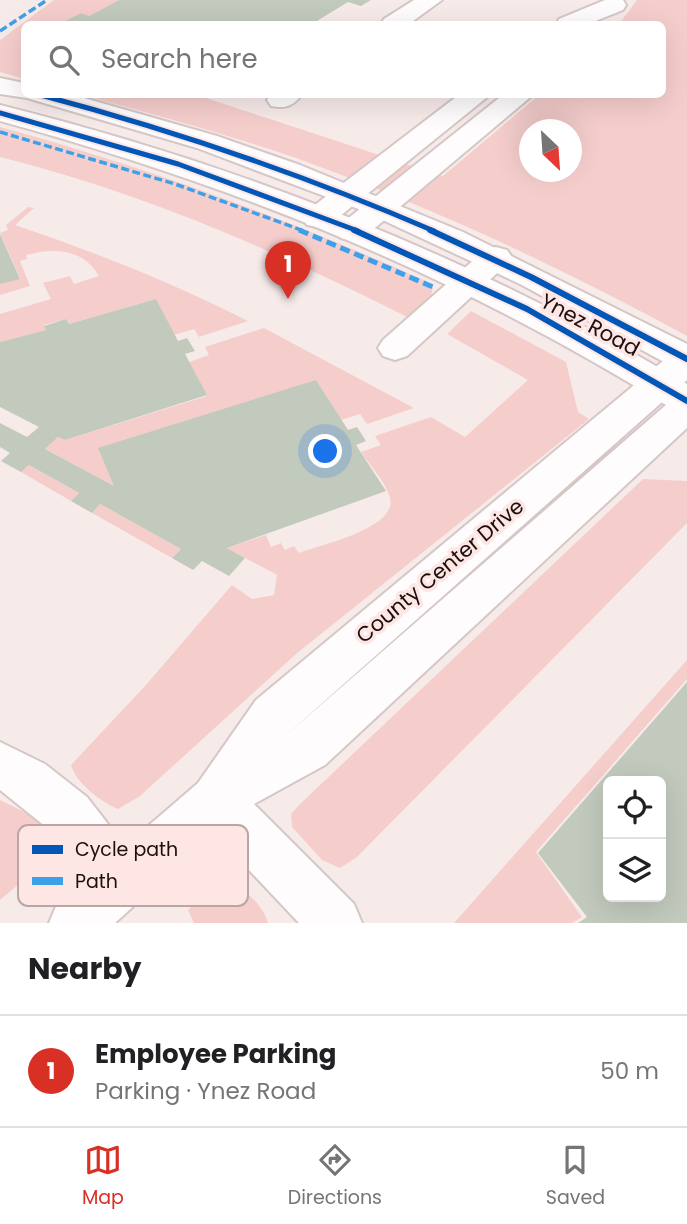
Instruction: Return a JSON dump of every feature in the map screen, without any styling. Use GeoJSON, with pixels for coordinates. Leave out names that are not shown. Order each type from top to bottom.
{"type":"FeatureCollection","features":[{"type":"Feature","properties":{"kind":"main road"},"geometry":{"type":"LineString","coordinates":[[398,21],[430,0]]}},
{"type":"Feature","properties":{"kind":"main road"},"geometry":{"type":"LineString","coordinates":[[575,21],[617,2]]}},
{"type":"Feature","properties":{"kind":"main road"},"geometry":{"type":"LineString","coordinates":[[601,21],[617,2]]}},
{"type":"Feature","properties":{"kind":"main road"},"geometry":{"type":"LineString","coordinates":[[0,86],[21,91]]}},
{"type":"Feature","properties":{"kind":"main road","name":"Ynez Road"},"geometry":{"type":"LineString","coordinates":[[50,98],[239,154],[382,206],[496,257],[592,306],[681,382]]}},
{"type":"Feature","properties":{"kind":"main road"},"geometry":{"type":"LineString","coordinates":[[318,218],[473,98]]}},
{"type":"Feature","properties":{"kind":"main road"},"geometry":{"type":"LineString","coordinates":[[352,231],[516,98]]}},
{"type":"Feature","properties":{"kind":"main road","name":"Ynez Road"},"geometry":{"type":"LineString","coordinates":[[0,113],[130,149],[352,231],[468,281],[574,335],[681,382]]}},
{"type":"Feature","properties":{"kind":"main road"},"geometry":{"type":"LineString","coordinates":[[395,348],[496,257]]}},
{"type":"Feature","properties":{"kind":"main road","name":"County Center Drive"},"geometry":{"type":"LineString","coordinates":[[185,825],[214,800],[308,749],[681,382]]}},
{"type":"Feature","properties":{"kind":"main road"},"geometry":{"type":"LineString","coordinates":[[0,765],[27,780],[69,814],[76,825]]}},
{"type":"Feature","properties":{"kind":"main road"},"geometry":{"type":"LineString","coordinates":[[214,800],[241,825]]}},
{"type":"Feature","properties":{"kind":"main road"},"geometry":{"type":"LineString","coordinates":[[248,832],[335,923]]}},
{"type":"Feature","properties":{"kind":"main road","name":"County Center Drive"},"geometry":{"type":"LineString","coordinates":[[76,923],[94,906]]}},
{"type":"Feature","properties":{"kind":"shaded area"},"geometry":{"type":"Polygon","coordinates":[[[54,0],[119,0],[89,16],[81,13],[65,21],[26,21],[54,0]]]}},
{"type":"Feature","properties":{"kind":"shaded area"},"geometry":{"type":"Polygon","coordinates":[[[637,0],[687,0],[687,336],[544,262],[396,196],[270,149],[93,98],[206,98],[443,176],[535,98],[666,98],[666,21],[621,21],[637,0]]]}},
{"type":"Feature","properties":{"kind":"shaded area"},"geometry":{"type":"Polygon","coordinates":[[[21,24],[21,78],[0,72],[0,40],[21,24]]]}},
{"type":"Feature","properties":{"kind":"shaded area"},"geometry":{"type":"Polygon","coordinates":[[[0,127],[109,159],[270,216],[428,282],[433,287],[431,296],[409,318],[209,226],[106,188],[0,157],[0,127]]]}},
{"type":"Feature","properties":{"kind":"shaded area"},"geometry":{"type":"Polygon","coordinates":[[[28,207],[34,208],[15,225],[133,269],[248,321],[199,337],[194,329],[174,335],[156,299],[69,324],[66,319],[44,325],[46,330],[0,342],[0,314],[51,299],[43,283],[70,276],[74,284],[99,276],[77,255],[58,251],[37,252],[26,255],[27,259],[20,261],[30,286],[0,295],[0,284],[20,278],[0,233],[8,230],[6,225],[28,207]]]}},
{"type":"Feature","properties":{"kind":"shaded area"},"geometry":{"type":"Polygon","coordinates":[[[471,311],[566,362],[578,412],[589,419],[296,654],[140,796],[118,809],[97,797],[83,785],[71,765],[145,686],[232,585],[252,599],[274,595],[277,575],[227,548],[266,535],[271,547],[281,543],[285,550],[294,546],[299,553],[355,534],[370,526],[389,509],[390,498],[361,452],[381,445],[375,436],[431,417],[465,437],[528,380],[447,334],[471,311]]]}},
{"type":"Feature","properties":{"kind":"shaded area"},"geometry":{"type":"Polygon","coordinates":[[[264,328],[414,408],[367,424],[360,414],[341,420],[316,380],[114,486],[45,449],[58,437],[65,440],[207,396],[189,362],[209,355],[205,347],[264,328]]]}},
{"type":"Feature","properties":{"kind":"shaded area"},"geometry":{"type":"Polygon","coordinates":[[[29,465],[79,493],[71,501],[21,472],[29,465]]]}},
{"type":"Feature","properties":{"kind":"shaded area"},"geometry":{"type":"Polygon","coordinates":[[[643,479],[687,481],[687,523],[357,857],[340,868],[322,860],[292,827],[291,814],[643,479]]]}},
{"type":"Feature","properties":{"kind":"shaded area"},"geometry":{"type":"Polygon","coordinates":[[[100,504],[181,549],[172,558],[92,513],[100,504]]]}},
{"type":"Feature","properties":{"kind":"shaded area"},"geometry":{"type":"Polygon","coordinates":[[[687,660],[687,679],[536,852],[582,917],[572,923],[454,923],[687,660]]]}},
{"type":"Feature","properties":{"kind":"shaded area"},"geometry":{"type":"Polygon","coordinates":[[[0,800],[39,819],[42,825],[18,825],[18,885],[0,900],[0,800]]]}},
{"type":"Feature","properties":{"kind":"shaded area"},"geometry":{"type":"Polygon","coordinates":[[[248,894],[261,908],[268,923],[194,923],[188,910],[192,906],[248,906],[248,894]]]}},
{"type":"Feature","properties":{"kind":"building"},"geometry":{"type":"Polygon","coordinates":[[[119,0],[371,0],[361,6],[348,2],[317,21],[65,21],[81,13],[89,16],[119,0]]]}},
{"type":"Feature","properties":{"kind":"building"},"geometry":{"type":"Polygon","coordinates":[[[0,234],[20,279],[0,284],[0,234]]]}},
{"type":"Feature","properties":{"kind":"building"},"geometry":{"type":"Polygon","coordinates":[[[156,299],[178,341],[187,338],[195,351],[185,354],[207,395],[65,440],[58,437],[45,449],[114,486],[98,448],[316,380],[348,430],[357,427],[366,441],[356,445],[386,491],[227,548],[245,558],[229,576],[202,561],[193,570],[172,558],[181,549],[100,504],[92,513],[71,501],[79,493],[29,465],[21,472],[1,461],[10,453],[0,447],[0,423],[27,437],[39,427],[0,407],[0,342],[46,330],[44,326],[66,319],[69,324],[156,299]]]}},
{"type":"Feature","properties":{"kind":"building"},"geometry":{"type":"Polygon","coordinates":[[[687,682],[687,923],[578,923],[587,917],[538,853],[603,778],[603,902],[666,902],[666,776],[605,776],[687,682]]]}},
{"type":"Feature","properties":{"kind":"marked path"},"geometry":{"type":"LineString","coordinates":[[0,31],[47,0]]}},
{"type":"Feature","properties":{"kind":"marked path"},"geometry":{"type":"LineString","coordinates":[[0,132],[175,184],[303,231],[433,287]]}},
{"type":"Feature","properties":{"kind":"cycle path"},"geometry":{"type":"LineString","coordinates":[[53,98],[207,142],[371,204],[531,277],[687,359]]}},
{"type":"Feature","properties":{"kind":"cycle path"},"geometry":{"type":"LineString","coordinates":[[0,113],[178,164],[355,230],[527,309],[609,353],[687,401]]}},
{"type":"Feature","properties":{"kind":"place","name":"Employee Parking"},"geometry":{"type":"Point","coordinates":[288,299]}}]}
